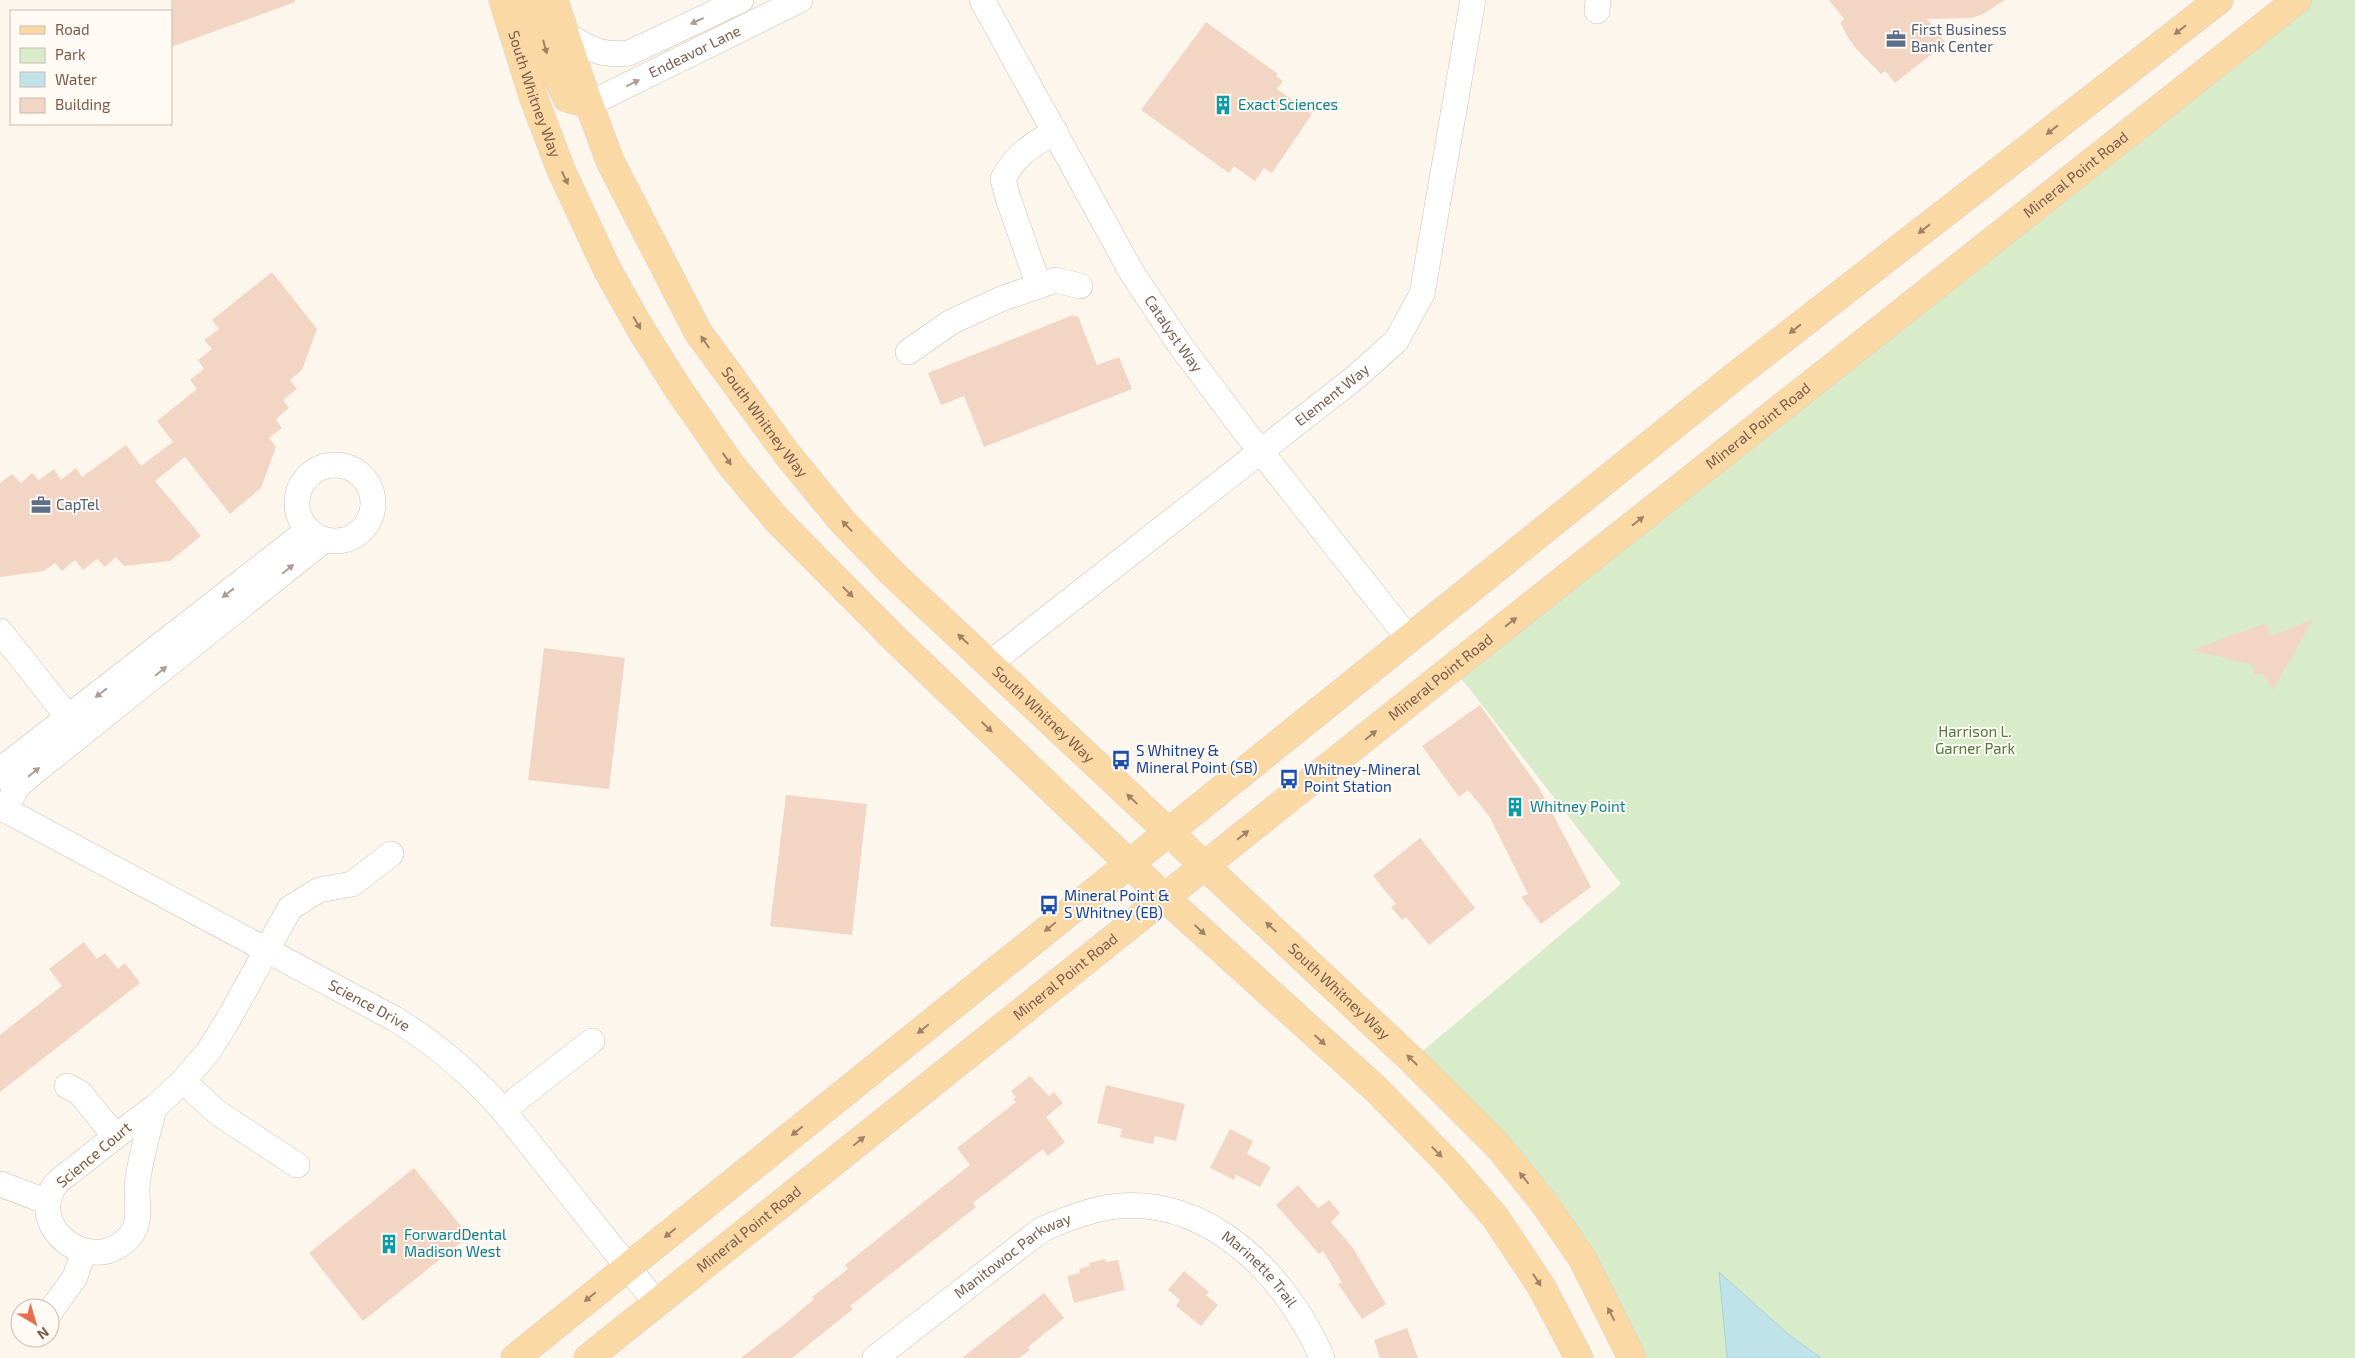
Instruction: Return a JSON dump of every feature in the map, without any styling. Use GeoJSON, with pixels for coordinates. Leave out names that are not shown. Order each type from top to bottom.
{"type":"FeatureCollection","features":[{"type":"Feature","properties":{"kind":"main road","name":"South Whitney Way"},"geometry":{"type":"LineString","coordinates":[[503,0],[533,96],[561,170],[607,269],[640,328],[679,390],[731,465],[777,520],[891,635],[1164,897],[1377,1090],[1450,1165],[1495,1217],[1541,1286],[1578,1358]]}},
{"type":"Feature","properties":{"kind":"main road"},"geometry":{"type":"LineString","coordinates":[[532,0],[549,60],[567,98],[589,104]]}},
{"type":"Feature","properties":{"kind":"main road","name":"South Whitney Way"},"geometry":{"type":"LineString","coordinates":[[554,0],[610,161],[653,247],[698,332],[787,454],[842,521],[893,574],[1412,1060],[1500,1148],[1544,1203],[1582,1258],[1632,1358]]}},
{"type":"Feature","properties":{"kind":"main road"},"geometry":{"type":"LineString","coordinates":[[515,1358],[1734,376],[2219,0]]}},
{"type":"Feature","properties":{"kind":"main road","name":"Mineral Point Road"},"geometry":{"type":"LineString","coordinates":[[588,1358],[1164,897],[2297,0]]}},
{"type":"Feature","properties":{"kind":"street","name":"Endeavor Lane"},"geometry":{"type":"LineString","coordinates":[[566,35],[597,52],[610,55],[630,53],[741,0]]}},
{"type":"Feature","properties":{"kind":"street","name":"Endeavor Lane"},"geometry":{"type":"LineString","coordinates":[[589,104],[800,0]]}},
{"type":"Feature","properties":{"kind":"street","name":"Catalyst Way"},"geometry":{"type":"LineString","coordinates":[[982,0],[1132,273],[1180,345],[1260,451],[1409,639]]}},
{"type":"Feature","properties":{"kind":"street","name":"Element Way"},"geometry":{"type":"LineString","coordinates":[[989,664],[1357,376],[1396,341],[1422,294],[1473,0]]}},
{"type":"Feature","properties":{"kind":"street"},"geometry":{"type":"LineString","coordinates":[[1040,286],[1003,179],[1012,162],[1031,145],[1055,131]]}},
{"type":"Feature","properties":{"kind":"street"},"geometry":{"type":"LineString","coordinates":[[908,352],[951,322],[1001,299],[1056,280],[1080,286]]}},
{"type":"Feature","properties":{"kind":"street"},"geometry":{"type":"LineString","coordinates":[[2,809],[18,786],[75,726],[316,535]]}},
{"type":"Feature","properties":{"kind":"street"},"geometry":{"type":"LineString","coordinates":[[0,630],[75,726]]}},
{"type":"Feature","properties":{"kind":"street"},"geometry":{"type":"LineString","coordinates":[[0,778],[9,763],[75,726]]}},
{"type":"Feature","properties":{"kind":"street","name":"Science Drive"},"geometry":{"type":"LineString","coordinates":[[2,809],[426,1038],[481,1085],[503,1110],[657,1304]]}},
{"type":"Feature","properties":{"kind":"street","name":"Science Court"},"geometry":{"type":"LineString","coordinates":[[154,1108],[137,1188],[138,1219],[132,1234],[119,1246],[102,1253],[84,1251],[66,1244],[51,1226],[48,1202],[55,1185],[115,1136],[154,1108],[183,1081],[208,1052],[228,1020],[290,908],[319,890],[352,884],[391,854]]}},
{"type":"Feature","properties":{"kind":"street"},"geometry":{"type":"LineString","coordinates":[[503,1110],[592,1041]]}},
{"type":"Feature","properties":{"kind":"street"},"geometry":{"type":"LineString","coordinates":[[183,1081],[218,1113],[297,1165]]}},
{"type":"Feature","properties":{"kind":"street"},"geometry":{"type":"LineString","coordinates":[[67,1086],[80,1093],[115,1136]]}},
{"type":"Feature","properties":{"kind":"street"},"geometry":{"type":"LineString","coordinates":[[0,1184],[48,1202]]}},
{"type":"Feature","properties":{"kind":"street","name":"Manitowoc Parkway"},"geometry":{"type":"LineString","coordinates":[[875,1358],[1041,1230],[1063,1220],[1111,1207],[1146,1207],[1171,1212]]}},
{"type":"Feature","properties":{"kind":"street","name":"Marinette Trail"},"geometry":{"type":"LineString","coordinates":[[1171,1212],[1183,1214],[1228,1235],[1264,1267],[1298,1313],[1322,1358]]}},
{"type":"Feature","properties":{"kind":"street"},"geometry":{"type":"LineString","coordinates":[[60,1298],[75,1277],[84,1251]]}},
{"type":"Feature","properties":{"kind":"green space","name":"Harrison L. Garner Park"},"geometry":{"type":"Polygon","coordinates":[[[2297,0],[2355,0],[2355,1358],[1632,1358],[1582,1258],[1412,1060],[1621,884],[1465,683],[1451,669],[2297,0]]]}},
{"type":"Feature","properties":{"kind":"water"},"geometry":{"type":"Polygon","coordinates":[[[1719,1272],[1787,1333],[1821,1358],[1727,1358],[1719,1272]]]}},
{"type":"Feature","properties":{"kind":"building"},"geometry":{"type":"Polygon","coordinates":[[[171,0],[295,0],[295,2],[172,47],[171,0]]]}},
{"type":"Feature","properties":{"kind":"building","name":"First Business Bank Center"},"geometry":{"type":"Polygon","coordinates":[[[1829,0],[2005,0],[1983,14],[1972,18],[1927,19],[1946,43],[1895,83],[1885,71],[1881,74],[1857,50],[1840,22],[1844,19],[1829,0]]]}},
{"type":"Feature","properties":{"kind":"building","name":"Exact Sciences"},"geometry":{"type":"Polygon","coordinates":[[[1206,22],[1278,74],[1276,76],[1283,81],[1277,89],[1312,114],[1272,173],[1264,168],[1255,181],[1234,166],[1229,173],[1141,110],[1206,22]]]}},
{"type":"Feature","properties":{"kind":"building"},"geometry":{"type":"Polygon","coordinates":[[[272,272],[317,329],[302,370],[290,380],[297,389],[283,400],[289,408],[276,419],[282,428],[269,438],[276,447],[261,488],[230,514],[185,457],[155,481],[201,536],[170,561],[124,566],[116,557],[105,567],[97,559],[83,570],[75,560],[62,571],[55,563],[44,571],[0,577],[0,483],[12,474],[21,483],[32,473],[39,480],[54,469],[61,480],[76,468],[82,477],[126,445],[141,466],[173,442],[157,421],[197,389],[190,380],[204,369],[198,360],[212,349],[204,340],[219,329],[212,320],[272,272]]]}},
{"type":"Feature","properties":{"kind":"building"},"geometry":{"type":"Polygon","coordinates":[[[1073,315],[1074,317],[1078,316],[1097,365],[1119,357],[1132,389],[984,447],[964,396],[941,405],[928,373],[1073,315]]]}},
{"type":"Feature","properties":{"kind":"building"},"geometry":{"type":"Polygon","coordinates":[[[2313,619],[2273,690],[2263,674],[2254,674],[2253,665],[2192,650],[2266,623],[2271,636],[2313,619]]]}},
{"type":"Feature","properties":{"kind":"building"},"geometry":{"type":"Polygon","coordinates":[[[544,648],[625,658],[609,789],[528,780],[544,648]]]}},
{"type":"Feature","properties":{"kind":"building","name":"Whitney Point"},"geometry":{"type":"Polygon","coordinates":[[[1480,705],[1538,786],[1591,887],[1541,924],[1521,897],[1528,894],[1489,816],[1468,790],[1459,797],[1422,746],[1480,705]]]}},
{"type":"Feature","properties":{"kind":"building"},"geometry":{"type":"Polygon","coordinates":[[[786,795],[867,804],[852,935],[770,926],[786,795]]]}},
{"type":"Feature","properties":{"kind":"building"},"geometry":{"type":"Polygon","coordinates":[[[1420,838],[1475,908],[1429,945],[1406,917],[1402,920],[1391,907],[1396,904],[1373,876],[1420,838]]]}},
{"type":"Feature","properties":{"kind":"building"},"geometry":{"type":"Polygon","coordinates":[[[84,942],[97,959],[105,953],[118,969],[125,963],[140,983],[0,1092],[0,1035],[62,986],[49,969],[84,942]]]}},
{"type":"Feature","properties":{"kind":"building"},"geometry":{"type":"Polygon","coordinates":[[[1030,1076],[1049,1096],[1054,1092],[1063,1103],[1046,1117],[1065,1142],[1048,1156],[1043,1149],[973,1203],[976,1207],[850,1306],[853,1309],[792,1358],[741,1358],[787,1322],[814,1299],[812,1297],[848,1269],[845,1265],[970,1165],[957,1148],[1016,1102],[1013,1099],[1016,1097],[1011,1091],[1030,1076]]]}},
{"type":"Feature","properties":{"kind":"building"},"geometry":{"type":"Polygon","coordinates":[[[1106,1085],[1185,1104],[1176,1141],[1155,1136],[1153,1144],[1120,1137],[1122,1129],[1097,1123],[1106,1085]]]}},
{"type":"Feature","properties":{"kind":"building"},"geometry":{"type":"Polygon","coordinates":[[[1230,1129],[1253,1141],[1247,1154],[1271,1167],[1260,1187],[1236,1175],[1234,1180],[1210,1168],[1230,1129]]]}},
{"type":"Feature","properties":{"kind":"building","name":"ForwardDental Madison West"},"geometry":{"type":"Polygon","coordinates":[[[414,1168],[469,1236],[363,1321],[309,1253],[414,1168]]]}},
{"type":"Feature","properties":{"kind":"building"},"geometry":{"type":"Polygon","coordinates":[[[1298,1185],[1318,1208],[1329,1200],[1340,1213],[1331,1222],[1353,1248],[1386,1304],[1362,1319],[1338,1284],[1342,1282],[1323,1251],[1319,1254],[1276,1205],[1298,1185]]]}},
{"type":"Feature","properties":{"kind":"building"},"geometry":{"type":"Polygon","coordinates":[[[1105,1259],[1106,1262],[1118,1260],[1125,1290],[1074,1303],[1067,1276],[1080,1273],[1079,1269],[1090,1266],[1089,1263],[1105,1259]]]}},
{"type":"Feature","properties":{"kind":"building"},"geometry":{"type":"Polygon","coordinates":[[[1184,1271],[1209,1292],[1206,1295],[1218,1305],[1201,1326],[1176,1306],[1180,1300],[1168,1290],[1184,1271]]]}},
{"type":"Feature","properties":{"kind":"building"},"geometry":{"type":"Polygon","coordinates":[[[1044,1293],[1064,1318],[1028,1347],[1030,1350],[1019,1358],[962,1358],[1044,1293]]]}},
{"type":"Feature","properties":{"kind":"building"},"geometry":{"type":"Polygon","coordinates":[[[1407,1328],[1418,1358],[1380,1358],[1374,1340],[1407,1328]]]}},
{"type":"Feature","properties":{"kind":"place","name":"First Business Bank Center"},"geometry":{"type":"Point","coordinates":[1896,39]}},
{"type":"Feature","properties":{"kind":"place","name":"Exact Sciences"},"geometry":{"type":"Point","coordinates":[1223,105]}},
{"type":"Feature","properties":{"kind":"place","name":"CapTel"},"geometry":{"type":"Point","coordinates":[41,505]}},
{"type":"Feature","properties":{"kind":"place","name":"S Whitney & Mineral Point (SB)"},"geometry":{"type":"Point","coordinates":[1121,760]}},
{"type":"Feature","properties":{"kind":"place","name":"Whitney-Mineral Point Station"},"geometry":{"type":"Point","coordinates":[1289,779]}},
{"type":"Feature","properties":{"kind":"place","name":"Whitney Point"},"geometry":{"type":"Point","coordinates":[1515,807]}},
{"type":"Feature","properties":{"kind":"place","name":"Mineral Point & S Whitney (EB)"},"geometry":{"type":"Point","coordinates":[1049,905]}},
{"type":"Feature","properties":{"kind":"place","name":"ForwardDental Madison West"},"geometry":{"type":"Point","coordinates":[389,1244]}}]}
